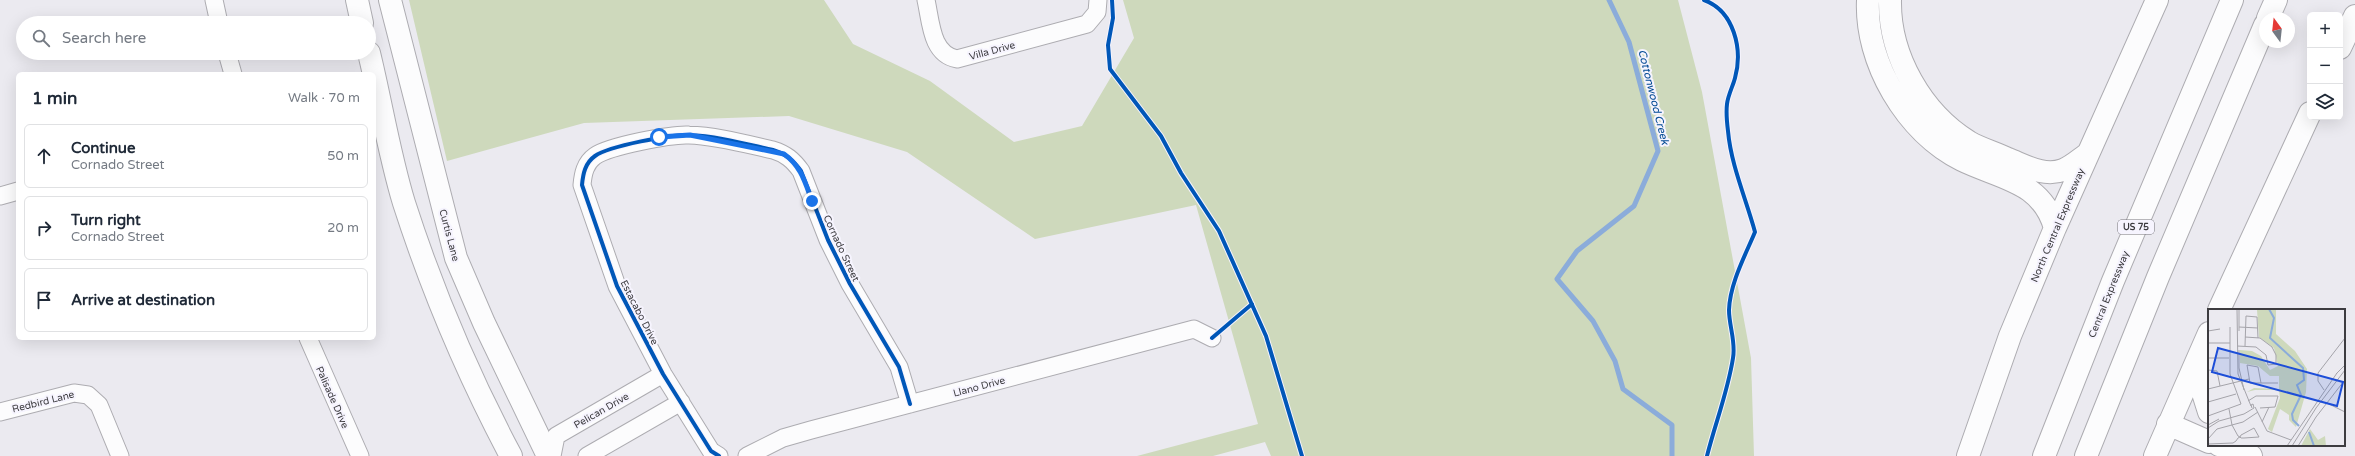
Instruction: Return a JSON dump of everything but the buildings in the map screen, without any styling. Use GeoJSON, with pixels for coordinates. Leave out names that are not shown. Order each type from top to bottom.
{"type":"FeatureCollection","features":[{"type":"Feature","properties":{"kind":"main road"},"geometry":{"type":"LineString","coordinates":[[357,0],[360,16]]}},
{"type":"Feature","properties":{"kind":"main road","name":"Curtis Lane"},"geometry":{"type":"LineString","coordinates":[[390,0],[456,258],[490,337],[548,456]]}},
{"type":"Feature","properties":{"kind":"main road"},"geometry":{"type":"LineString","coordinates":[[1868,0],[1872,41],[1882,73],[1900,106],[1923,132],[1961,159],[2033,190],[2050,211],[2055,228]]}},
{"type":"Feature","properties":{"kind":"main road"},"geometry":{"type":"LineString","coordinates":[[1890,0],[1894,36],[1902,64],[1914,87],[1934,113],[1969,142],[2040,172],[2063,170],[2086,155]]}},
{"type":"Feature","properties":{"kind":"main road","name":"North Central Expressway"},"geometry":{"type":"LineString","coordinates":[[1968,456],[2010,336],[2086,155],[2157,0]]}},
{"type":"Feature","properties":{"kind":"main road","name":"Central Expressway"},"geometry":{"type":"LineString","coordinates":[[2044,456],[2113,281],[2232,0]]}},
{"type":"Feature","properties":{"kind":"main road"},"geometry":{"type":"LineString","coordinates":[[2271,12],[2276,0]]}},
{"type":"Feature","properties":{"kind":"main road"},"geometry":{"type":"LineString","coordinates":[[2343,42],[2355,16]]}},
{"type":"Feature","properties":{"kind":"main road"},"geometry":{"type":"LineString","coordinates":[[2086,456],[2158,277],[2259,39]]}},
{"type":"Feature","properties":{"kind":"main road"},"geometry":{"type":"LineString","coordinates":[[371,60],[373,72]]}},
{"type":"Feature","properties":{"kind":"main road"},"geometry":{"type":"LineString","coordinates":[[376,83],[404,201],[428,273],[467,368],[511,456]]}},
{"type":"Feature","properties":{"kind":"main road"},"geometry":{"type":"LineString","coordinates":[[2219,309],[2307,119]]}},
{"type":"Feature","properties":{"kind":"main road"},"geometry":{"type":"LineString","coordinates":[[2205,340],[2203,393],[2208,409]]}},
{"type":"Feature","properties":{"kind":"main road"},"geometry":{"type":"LineString","coordinates":[[2157,455],[2168,424],[2205,340]]}},
{"type":"Feature","properties":{"kind":"main road"},"geometry":{"type":"LineString","coordinates":[[2168,424],[2208,442]]}},
{"type":"Feature","properties":{"kind":"main road"},"geometry":{"type":"LineString","coordinates":[[2222,446],[2252,456]]}},
{"type":"Feature","properties":{"kind":"main road"},"geometry":{"type":"LineString","coordinates":[[2240,446],[2252,456]]}},
{"type":"Feature","properties":{"kind":"street"},"geometry":{"type":"LineString","coordinates":[[214,0],[218,16]]}},
{"type":"Feature","properties":{"kind":"street","name":"Villa Drive"},"geometry":{"type":"LineString","coordinates":[[926,0],[938,48],[948,57],[957,59],[1088,24],[1094,17],[1099,5],[1098,0]]}},
{"type":"Feature","properties":{"kind":"street"},"geometry":{"type":"LineString","coordinates":[[229,60],[232,72]]}},
{"type":"Feature","properties":{"kind":"street","name":"Cornado Street"},"geometry":{"type":"LineString","coordinates":[[590,161],[605,150],[659,137],[690,135],[773,150],[784,154],[794,161],[801,171],[825,234],[850,284],[899,368],[910,404]]}},
{"type":"Feature","properties":{"kind":"street","name":"Estacabo Drive"},"geometry":{"type":"LineString","coordinates":[[590,161],[583,174],[582,185],[590,213],[617,286],[663,374],[711,451],[719,456]]}},
{"type":"Feature","properties":{"kind":"street"},"geometry":{"type":"LineString","coordinates":[[0,196],[16,192]]}},
{"type":"Feature","properties":{"kind":"street","name":"Llano Drive"},"geometry":{"type":"LineString","coordinates":[[747,456],[783,438],[1194,329],[1212,338]]}},
{"type":"Feature","properties":{"kind":"street","name":"Palisade Drive"},"geometry":{"type":"LineString","coordinates":[[309,340],[360,456]]}},
{"type":"Feature","properties":{"kind":"street","name":"Pelican Drive"},"geometry":{"type":"LineString","coordinates":[[552,456],[556,436],[663,374]]}},
{"type":"Feature","properties":{"kind":"street","name":"Redbird Lane"},"geometry":{"type":"LineString","coordinates":[[0,412],[74,393],[88,395],[99,405],[120,456]]}},
{"type":"Feature","properties":{"kind":"street"},"geometry":{"type":"LineString","coordinates":[[587,456],[681,402]]}},
{"type":"Feature","properties":{"kind":"green space"},"geometry":{"type":"Polygon","coordinates":[[[409,0],[824,0],[853,44],[930,81],[1014,142],[1082,126],[1134,38],[1123,0],[1678,0],[1702,92],[1751,358],[1754,456],[1271,456],[1265,442],[1213,456],[1137,456],[1258,424],[1196,205],[1035,239],[907,152],[789,116],[584,123],[447,161],[409,0]]]}},
{"type":"Feature","properties":{"kind":"waterway","name":"Cottonwood Creek"},"geometry":{"type":"LineString","coordinates":[[1609,0],[1629,42],[1658,151],[1634,206],[1577,251],[1557,279],[1593,321],[1615,361],[1623,389],[1672,425],[1672,456]]}},
{"type":"Feature","properties":{"kind":"cycle path"},"geometry":{"type":"LineString","coordinates":[[1112,0],[1113,18],[1108,45],[1110,69],[1161,136],[1181,173],[1219,231],[1266,336],[1302,456]]}},
{"type":"Feature","properties":{"kind":"cycle path"},"geometry":{"type":"LineString","coordinates":[[1704,0],[1714,5],[1723,13],[1734,32],[1737,43],[1737,67],[1728,101],[1727,125],[1735,169],[1755,232],[1732,290],[1729,310],[1734,352],[1725,395],[1707,456]]}},
{"type":"Feature","properties":{"kind":"cycle path"},"geometry":{"type":"LineString","coordinates":[[719,456],[711,451],[663,374],[617,286],[582,185],[587,165],[595,156],[602,152],[641,141],[669,136],[689,135],[752,145],[782,153],[789,158],[801,171],[828,240],[850,284],[899,367],[910,404]]}},
{"type":"Feature","properties":{"kind":"cycle path"},"geometry":{"type":"LineString","coordinates":[[1212,338],[1252,304]]}},
{"type":"Feature","properties":{"kind":"route"},"geometry":{"type":"LineString","coordinates":[[659,137],[690,135],[773,150],[784,154],[794,161],[801,171],[812,201]]}}]}
